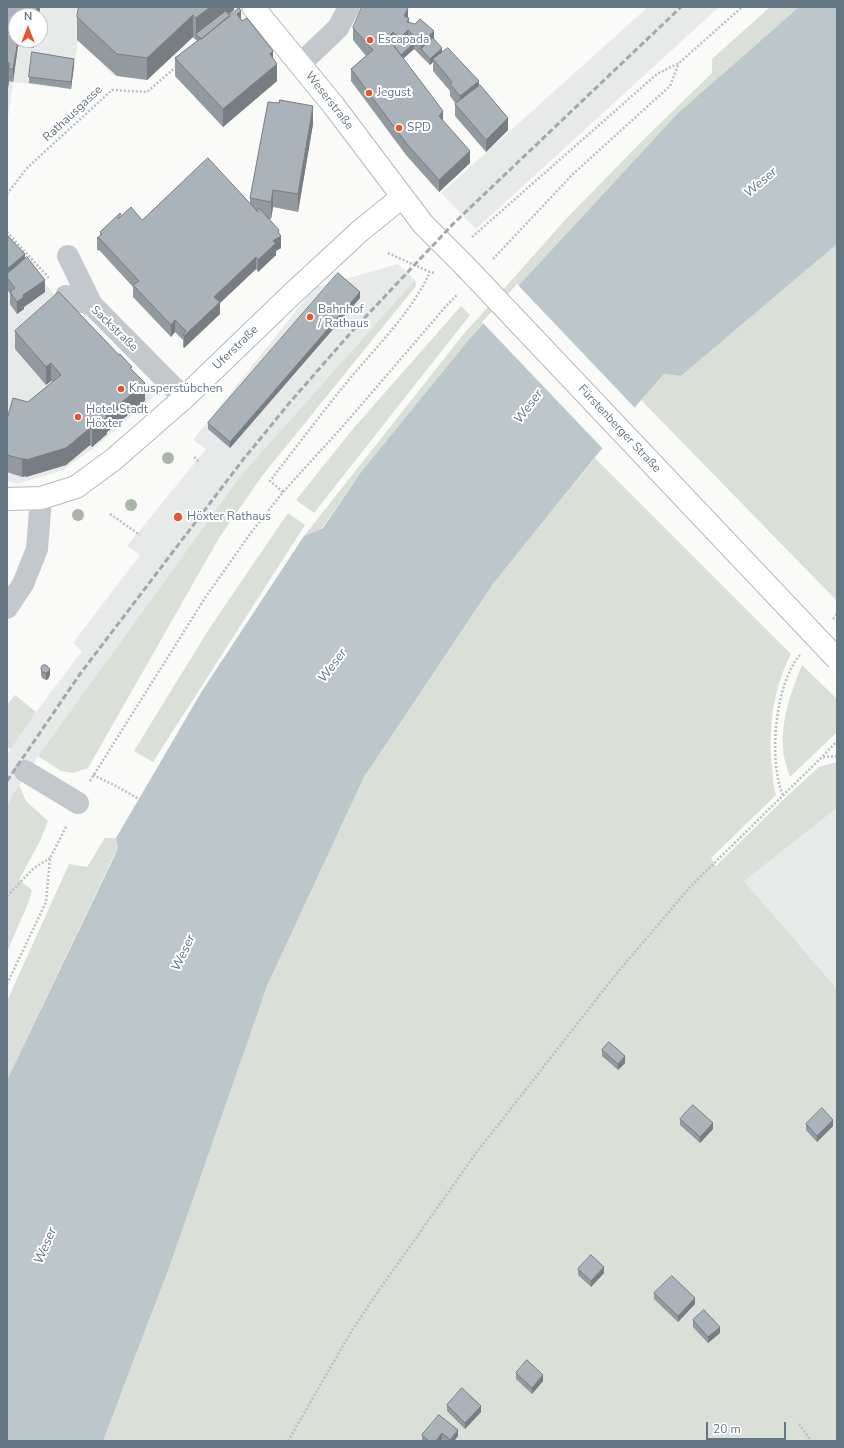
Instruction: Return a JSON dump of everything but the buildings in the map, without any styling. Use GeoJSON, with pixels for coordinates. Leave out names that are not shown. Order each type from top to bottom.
{"type":"FeatureCollection","features":[{"type":"Feature","properties":{"kind":"main road","name":"Weserstraße"},"geometry":{"type":"LineString","coordinates":[[253,7],[334,106],[402,196]]}},
{"type":"Feature","properties":{"kind":"main road","name":"Fürstenberger Straße"},"geometry":{"type":"LineString","coordinates":[[402,196],[428,229],[465,266],[837,659]]}},
{"type":"Feature","properties":{"kind":"main road","name":"Uferstraße"},"geometry":{"type":"LineString","coordinates":[[7,499],[41,498],[76,487],[113,460],[184,398],[292,294],[402,196]]}},
{"type":"Feature","properties":{"kind":"street"},"geometry":{"type":"LineString","coordinates":[[300,64],[338,28],[349,7]]}},
{"type":"Feature","properties":{"kind":"street"},"geometry":{"type":"LineString","coordinates":[[68,256],[92,305]]}},
{"type":"Feature","properties":{"kind":"street","name":"Sackstraße"},"geometry":{"type":"LineString","coordinates":[[66,296],[92,305],[184,398]]}},
{"type":"Feature","properties":{"kind":"street"},"geometry":{"type":"LineString","coordinates":[[7,608],[15,587],[37,550],[41,498]]}},
{"type":"Feature","properties":{"kind":"street"},"geometry":{"type":"LineString","coordinates":[[25,771],[78,803]]}},
{"type":"Feature","properties":{"kind":"path"},"geometry":{"type":"LineString","coordinates":[[468,240],[657,74],[679,63],[742,7]]}},
{"type":"Feature","properties":{"kind":"path","name":"Rathausgasse"},"geometry":{"type":"LineString","coordinates":[[7,194],[27,168],[112,90],[147,92],[183,61]]}},
{"type":"Feature","properties":{"kind":"path"},"geometry":{"type":"LineString","coordinates":[[7,232],[66,296]]}},
{"type":"Feature","properties":{"kind":"path"},"geometry":{"type":"LineString","coordinates":[[7,984],[46,902],[50,858],[93,776],[205,598],[250,534],[283,492],[270,481],[328,405],[398,322],[424,285],[430,272],[388,253]]}},
{"type":"Feature","properties":{"kind":"path"},"geometry":{"type":"LineString","coordinates":[[194,457],[199,462]]}},
{"type":"Feature","properties":{"kind":"path"},"geometry":{"type":"LineString","coordinates":[[110,514],[140,535]]}},
{"type":"Feature","properties":{"kind":"path"},"geometry":{"type":"LineString","coordinates":[[832,619],[837,614]]}},
{"type":"Feature","properties":{"kind":"path"},"geometry":{"type":"LineString","coordinates":[[783,794],[780,787],[775,748],[778,714],[784,684],[793,663],[803,652]]}},
{"type":"Feature","properties":{"kind":"path"},"geometry":{"type":"LineString","coordinates":[[288,1441],[351,1332],[476,1153],[617,973],[690,887],[837,741]]}},
{"type":"Feature","properties":{"kind":"path"},"geometry":{"type":"LineString","coordinates":[[822,757],[837,756]]}},
{"type":"Feature","properties":{"kind":"path"},"geometry":{"type":"LineString","coordinates":[[93,776],[116,786],[139,799]]}},
{"type":"Feature","properties":{"kind":"path"},"geometry":{"type":"LineString","coordinates":[[7,896],[34,868],[50,858]]}},
{"type":"Feature","properties":{"kind":"path"},"geometry":{"type":"LineString","coordinates":[[799,1424],[811,1441]]}},
{"type":"Feature","properties":{"kind":"shaded area"},"geometry":{"type":"Polygon","coordinates":[[[7,7],[231,7],[234,10],[196,40],[193,37],[147,79],[114,76],[78,40],[71,89],[13,82],[7,125],[7,7]]]}},
{"type":"Feature","properties":{"kind":"shaded area"},"geometry":{"type":"Polygon","coordinates":[[[648,7],[719,7],[476,229],[441,193],[648,7]]]}},
{"type":"Feature","properties":{"kind":"shaded area"},"geometry":{"type":"Polygon","coordinates":[[[770,7],[799,7],[678,113],[471,337],[361,472],[322,528],[304,536],[462,336],[565,220],[644,139],[712,73],[712,59],[770,7]]]}},
{"type":"Feature","properties":{"kind":"shaded area"},"geometry":{"type":"Polygon","coordinates":[[[7,243],[17,251],[56,296],[154,396],[98,445],[63,470],[17,484],[7,481],[7,243]]]}},
{"type":"Feature","properties":{"kind":"shaded area"},"geometry":{"type":"Polygon","coordinates":[[[837,244],[837,601],[641,400],[664,374],[681,376],[837,244]]]}},
{"type":"Feature","properties":{"kind":"shaded area"},"geometry":{"type":"Polygon","coordinates":[[[398,264],[415,280],[242,474],[38,756],[7,805],[7,755],[36,712],[82,651],[73,643],[140,555],[127,546],[206,449],[193,440],[314,288],[398,264]]]}},
{"type":"Feature","properties":{"kind":"shaded area"},"geometry":{"type":"Polygon","coordinates":[[[415,280],[416,286],[262,476],[219,538],[88,768],[73,773],[61,771],[38,756],[242,474],[415,280]]]}},
{"type":"Feature","properties":{"kind":"shaded area"},"geometry":{"type":"Polygon","coordinates":[[[461,306],[470,315],[314,513],[296,500],[352,430],[461,306]]]}},
{"type":"Feature","properties":{"kind":"shaded area"},"geometry":{"type":"Polygon","coordinates":[[[595,458],[791,654],[780,681],[773,709],[771,752],[773,781],[776,795],[711,858],[716,866],[786,797],[819,767],[837,762],[837,808],[744,881],[837,989],[837,1441],[103,1441],[169,1268],[267,986],[364,777],[493,584],[595,458]]]}},
{"type":"Feature","properties":{"kind":"shaded area"},"geometry":{"type":"Polygon","coordinates":[[[288,513],[305,525],[153,762],[134,751],[209,629],[288,513]]]}},
{"type":"Feature","properties":{"kind":"shaded area"},"geometry":{"type":"Polygon","coordinates":[[[802,665],[837,699],[837,732],[790,777],[783,751],[785,716],[791,694],[802,665]]]}},
{"type":"Feature","properties":{"kind":"shaded area"},"geometry":{"type":"Polygon","coordinates":[[[15,695],[36,712],[11,749],[7,747],[7,705],[15,695]]]}},
{"type":"Feature","properties":{"kind":"shaded area"},"geometry":{"type":"Polygon","coordinates":[[[19,785],[26,801],[48,821],[40,841],[19,880],[32,890],[29,901],[7,952],[7,805],[19,785]]]}},
{"type":"Feature","properties":{"kind":"shaded area"},"geometry":{"type":"Polygon","coordinates":[[[837,808],[837,989],[744,881],[837,808]]]}},
{"type":"Feature","properties":{"kind":"shaded area"},"geometry":{"type":"Polygon","coordinates":[[[105,838],[116,838],[118,847],[7,1080],[7,1001],[69,864],[87,867],[105,838]]]}},
{"type":"Feature","properties":{"kind":"water","name":"Weser"},"geometry":{"type":"Polygon","coordinates":[[[799,7],[837,7],[837,244],[681,376],[664,374],[641,400],[493,584],[364,777],[267,986],[169,1268],[103,1441],[7,1441],[7,1080],[115,855],[118,847],[116,838],[202,691],[304,536],[323,528],[361,472],[471,337],[678,113],[799,7]]]}},
{"type":"Feature","properties":{"kind":"pier"},"geometry":{"type":"Polygon","coordinates":[[[517,284],[636,409],[604,450],[482,322],[517,284]]]}},
{"type":"Feature","properties":{"kind":"railway"},"geometry":{"type":"LineString","coordinates":[[7,781],[80,674],[242,461],[291,401],[355,328],[454,223],[681,7]]}},
{"type":"Feature","properties":{"kind":"place","name":"Escapada"},"geometry":{"type":"Point","coordinates":[370,40]}},
{"type":"Feature","properties":{"kind":"place","name":"Jegust"},"geometry":{"type":"Point","coordinates":[369,93]}},
{"type":"Feature","properties":{"kind":"place","name":"SPD"},"geometry":{"type":"Point","coordinates":[399,128]}},
{"type":"Feature","properties":{"kind":"place","name":"Bahnhof / Rathaus"},"geometry":{"type":"Point","coordinates":[310,317]}},
{"type":"Feature","properties":{"kind":"place","name":"Knusperstübchen"},"geometry":{"type":"Point","coordinates":[121,389]}},
{"type":"Feature","properties":{"kind":"place","name":"Hotel Stadt Höxter"},"geometry":{"type":"Point","coordinates":[78,417]}},
{"type":"Feature","properties":{"kind":"place","name":"Höxter Rathaus"},"geometry":{"type":"Point","coordinates":[178,517]}}]}
